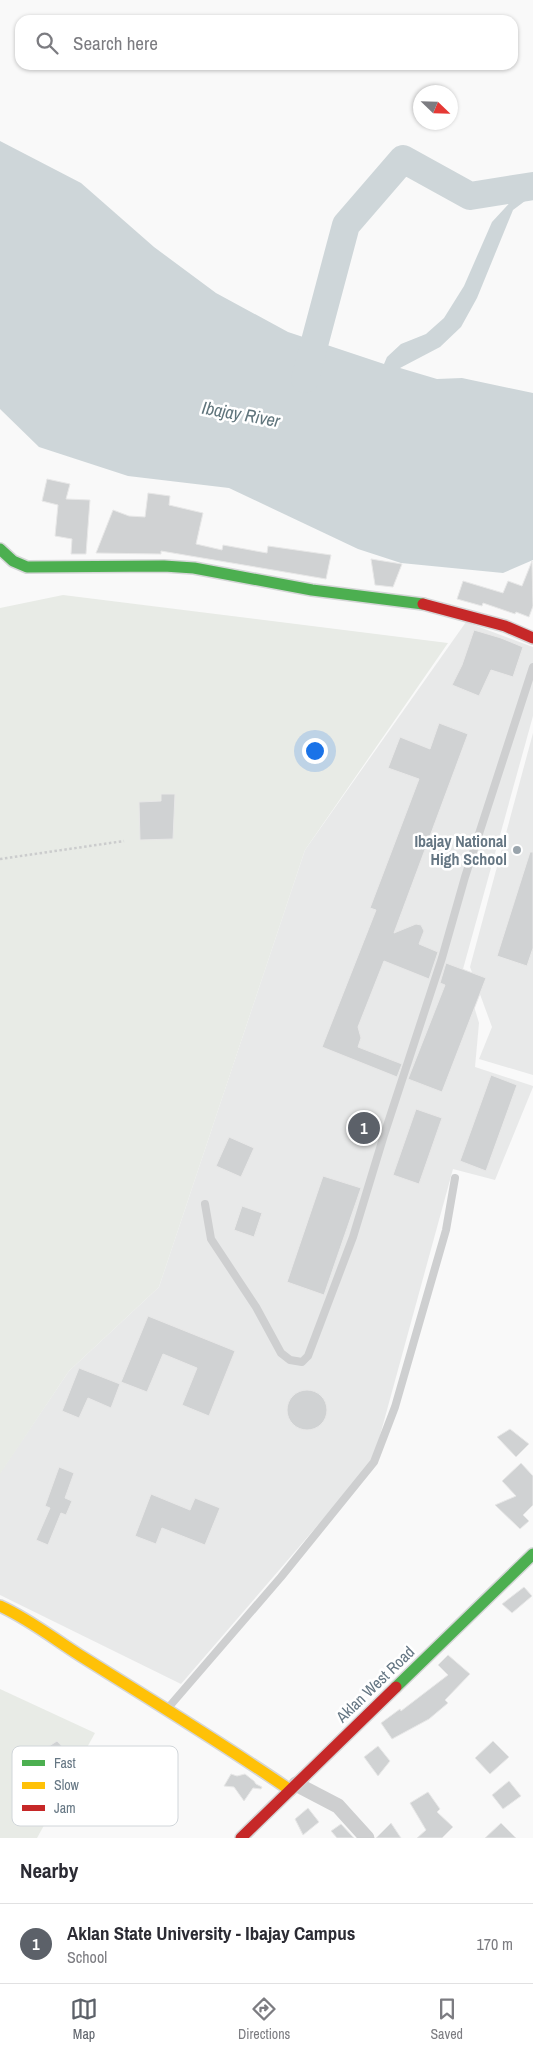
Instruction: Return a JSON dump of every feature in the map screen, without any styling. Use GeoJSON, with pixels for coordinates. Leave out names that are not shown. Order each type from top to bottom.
{"type":"FeatureCollection","features":[{"type":"Feature","properties":{"kind":"street"},"geometry":{"type":"LineString","coordinates":[[0,549],[13,561],[27,567],[164,566],[194,568],[312,590],[412,602],[476,618],[524,633],[533,638]]}},
{"type":"Feature","properties":{"kind":"street","name":"Aklan West Road"},"geometry":{"type":"LineString","coordinates":[[241,1838],[533,1554]]}},
{"type":"Feature","properties":{"kind":"street"},"geometry":{"type":"LineString","coordinates":[[0,1606],[36,1624],[78,1654],[293,1787],[338,1806],[347,1814],[366,1838]]}},
{"type":"Feature","properties":{"kind":"lane"},"geometry":{"type":"LineString","coordinates":[[206,1204],[211,1239],[256,1307],[281,1354],[290,1360],[302,1362],[308,1356],[353,1237],[386,1126],[442,958],[465,877],[533,667]]}},
{"type":"Feature","properties":{"kind":"lane"},"geometry":{"type":"LineString","coordinates":[[168,1708],[281,1577],[374,1462],[395,1406],[444,1239],[455,1178]]}},
{"type":"Feature","properties":{"kind":"path"},"geometry":{"type":"LineString","coordinates":[[0,859],[124,840]]}},
{"type":"Feature","properties":{"kind":"shaded area"},"geometry":{"type":"Polygon","coordinates":[[[63,595],[448,643],[305,850],[159,1287],[69,1371],[0,1474],[0,608],[63,595]]]}},
{"type":"Feature","properties":{"kind":"shaded area"},"geometry":{"type":"Polygon","coordinates":[[[466,622],[533,647],[533,716],[463,969],[479,1023],[475,1067],[533,1087],[495,1180],[453,1169],[373,1461],[181,1684],[0,1595],[0,1473],[69,1371],[159,1287],[305,850],[466,622]]]}},
{"type":"Feature","properties":{"kind":"shaded area","name":"Ibajay National High School"},"geometry":{"type":"Polygon","coordinates":[[[533,733],[533,1075],[479,1059],[492,1027],[470,967],[533,733]]]}},
{"type":"Feature","properties":{"kind":"shaded area"},"geometry":{"type":"Polygon","coordinates":[[[0,1689],[95,1733],[88,1746],[12,1746],[12,1826],[44,1826],[37,1838],[0,1838],[0,1689]]]}},
{"type":"Feature","properties":{"kind":"water","name":"Ibajay River"},"geometry":{"type":"Polygon","coordinates":[[[0,141],[81,183],[154,247],[216,293],[288,332],[384,364],[387,357],[401,344],[426,334],[444,318],[464,286],[492,222],[533,180],[533,195],[513,210],[477,298],[461,327],[440,347],[400,368],[437,379],[462,378],[533,393],[533,560],[503,573],[401,563],[358,549],[229,488],[128,476],[39,447],[0,409],[0,141]]]}},
{"type":"Feature","properties":{"kind":"building"},"geometry":{"type":"Polygon","coordinates":[[[47,479],[70,484],[66,499],[90,500],[86,554],[71,554],[72,539],[55,536],[58,505],[42,501],[47,479]]]}},
{"type":"Feature","properties":{"kind":"building"},"geometry":{"type":"Polygon","coordinates":[[[148,493],[170,496],[169,505],[203,513],[196,544],[222,550],[223,545],[267,553],[268,546],[331,555],[326,579],[161,551],[161,554],[96,553],[113,510],[129,516],[145,517],[148,493]]]}},
{"type":"Feature","properties":{"kind":"building"},"geometry":{"type":"Polygon","coordinates":[[[371,559],[402,564],[393,587],[375,585],[371,559]]]}},
{"type":"Feature","properties":{"kind":"building"},"geometry":{"type":"Polygon","coordinates":[[[532,561],[533,606],[529,617],[483,603],[482,606],[457,599],[463,581],[503,593],[508,581],[522,586],[532,561]]]}},
{"type":"Feature","properties":{"kind":"building"},"geometry":{"type":"Polygon","coordinates":[[[474,630],[523,647],[513,677],[491,670],[479,696],[452,685],[462,665],[474,630]]]}},
{"type":"Feature","properties":{"kind":"building"},"geometry":{"type":"Polygon","coordinates":[[[439,723],[468,734],[394,933],[416,924],[421,925],[424,931],[419,944],[438,952],[429,979],[384,961],[358,1027],[361,1038],[358,1047],[402,1064],[397,1077],[322,1047],[376,910],[370,908],[419,779],[388,768],[400,737],[430,749],[439,723]]]}},
{"type":"Feature","properties":{"kind":"building"},"geometry":{"type":"Polygon","coordinates":[[[161,794],[175,794],[173,839],[140,840],[139,802],[161,801],[161,794]]]}},
{"type":"Feature","properties":{"kind":"building"},"geometry":{"type":"Polygon","coordinates":[[[530,852],[533,852],[533,948],[527,966],[497,956],[530,852]]]}},
{"type":"Feature","properties":{"kind":"building"},"geometry":{"type":"Polygon","coordinates":[[[446,963],[486,978],[442,1092],[408,1079],[445,985],[440,983],[446,963]]]}},
{"type":"Feature","properties":{"kind":"building"},"geometry":{"type":"Polygon","coordinates":[[[491,1075],[517,1085],[486,1171],[460,1161],[491,1075]]]}},
{"type":"Feature","properties":{"kind":"building"},"geometry":{"type":"Polygon","coordinates":[[[416,1109],[442,1118],[419,1184],[393,1175],[416,1109]]]}},
{"type":"Feature","properties":{"kind":"building"},"geometry":{"type":"Polygon","coordinates":[[[229,1137],[254,1148],[241,1177],[216,1166],[229,1137]]]}},
{"type":"Feature","properties":{"kind":"building"},"geometry":{"type":"Polygon","coordinates":[[[323,1176],[361,1188],[324,1295],[287,1282],[323,1176]]]}},
{"type":"Feature","properties":{"kind":"building"},"geometry":{"type":"Polygon","coordinates":[[[242,1206],[262,1213],[254,1237],[234,1230],[242,1206]]]}},
{"type":"Feature","properties":{"kind":"building"},"geometry":{"type":"Polygon","coordinates":[[[148,1316],[235,1351],[209,1416],[182,1405],[197,1368],[163,1354],[147,1392],[121,1382],[148,1316]]]}},
{"type":"Feature","properties":{"kind":"building"},"geometry":{"type":"Polygon","coordinates":[[[79,1368],[120,1384],[111,1408],[88,1398],[79,1418],[62,1411],[79,1368]]]}},
{"type":"Feature","properties":{"kind":"building"},"geometry":{"type":"Polygon","coordinates":[[[311,1390],[318,1393],[324,1399],[327,1410],[326,1418],[318,1427],[311,1430],[303,1430],[296,1427],[288,1418],[287,1406],[290,1399],[299,1391],[311,1390]]]}},
{"type":"Feature","properties":{"kind":"building"},"geometry":{"type":"Polygon","coordinates":[[[510,1429],[529,1444],[516,1457],[497,1437],[510,1429]]]}},
{"type":"Feature","properties":{"kind":"building"},"geometry":{"type":"Polygon","coordinates":[[[521,1463],[533,1476],[533,1505],[523,1515],[529,1521],[520,1529],[495,1505],[516,1496],[502,1481],[521,1463]]]}},
{"type":"Feature","properties":{"kind":"building"},"geometry":{"type":"Polygon","coordinates":[[[59,1467],[74,1473],[65,1498],[72,1501],[66,1515],[61,1513],[48,1545],[36,1540],[50,1508],[45,1506],[59,1467]]]}},
{"type":"Feature","properties":{"kind":"building"},"geometry":{"type":"Polygon","coordinates":[[[151,1494],[190,1510],[195,1498],[220,1508],[205,1545],[162,1528],[156,1544],[135,1536],[151,1494]]]}},
{"type":"Feature","properties":{"kind":"building"},"geometry":{"type":"Polygon","coordinates":[[[524,1587],[532,1596],[512,1613],[502,1604],[524,1587]]]}},
{"type":"Feature","properties":{"kind":"building"},"geometry":{"type":"Polygon","coordinates":[[[448,1655],[470,1674],[445,1700],[448,1703],[429,1719],[392,1739],[381,1723],[400,1709],[401,1711],[448,1675],[438,1665],[448,1655]]]}},
{"type":"Feature","properties":{"kind":"building"},"geometry":{"type":"Polygon","coordinates":[[[57,1741],[62,1746],[49,1746],[57,1741]]]}},
{"type":"Feature","properties":{"kind":"building"},"geometry":{"type":"Polygon","coordinates":[[[493,1741],[509,1757],[490,1774],[475,1758],[493,1741]]]}},
{"type":"Feature","properties":{"kind":"building"},"geometry":{"type":"Polygon","coordinates":[[[378,1746],[390,1761],[378,1776],[364,1757],[378,1746]]]}},
{"type":"Feature","properties":{"kind":"building"},"geometry":{"type":"Polygon","coordinates":[[[231,1774],[237,1776],[245,1774],[262,1787],[261,1789],[253,1788],[244,1801],[234,1787],[224,1786],[231,1774]]]}},
{"type":"Feature","properties":{"kind":"building"},"geometry":{"type":"Polygon","coordinates":[[[509,1781],[521,1796],[503,1809],[492,1795],[509,1781]]]}},
{"type":"Feature","properties":{"kind":"building"},"geometry":{"type":"Polygon","coordinates":[[[428,1792],[440,1809],[437,1812],[453,1827],[442,1838],[417,1838],[426,1830],[410,1803],[428,1792]]]}},
{"type":"Feature","properties":{"kind":"building"},"geometry":{"type":"Polygon","coordinates":[[[308,1808],[319,1822],[303,1835],[295,1819],[308,1808]]]}},
{"type":"Feature","properties":{"kind":"building"},"geometry":{"type":"Polygon","coordinates":[[[391,1823],[401,1838],[376,1838],[391,1823]]]}},
{"type":"Feature","properties":{"kind":"building"},"geometry":{"type":"Polygon","coordinates":[[[501,1823],[516,1838],[485,1838],[501,1823]]]}},
{"type":"Feature","properties":{"kind":"building"},"geometry":{"type":"Polygon","coordinates":[[[341,1824],[354,1838],[337,1838],[331,1831],[341,1824]]]}},
{"type":"Feature","properties":{"kind":"waterway"},"geometry":{"type":"LineString","coordinates":[[305,379],[346,225],[403,159],[470,196],[533,186]]}},
{"type":"Feature","properties":{"kind":"traffic: fast"},"geometry":{"type":"LineString","coordinates":[[0,549],[13,561],[27,567],[164,566],[194,568],[312,590],[423,604]]}},
{"type":"Feature","properties":{"kind":"traffic: fast"},"geometry":{"type":"LineString","coordinates":[[396,1687],[533,1554]]}},
{"type":"Feature","properties":{"kind":"traffic: slow"},"geometry":{"type":"LineString","coordinates":[[0,1606],[31,1623],[290,1790]]}},
{"type":"Feature","properties":{"kind":"traffic: jam"},"geometry":{"type":"LineString","coordinates":[[423,604],[505,626],[533,638]]}},
{"type":"Feature","properties":{"kind":"traffic: jam"},"geometry":{"type":"LineString","coordinates":[[241,1838],[396,1687]]}},
{"type":"Feature","properties":{"kind":"place","name":"Ibajay National High School"},"geometry":{"type":"Point","coordinates":[517,850]}},
{"type":"Feature","properties":{"kind":"place","name":"Aklan State University - Ibajay Campus"},"geometry":{"type":"Point","coordinates":[364,1128]}}]}
